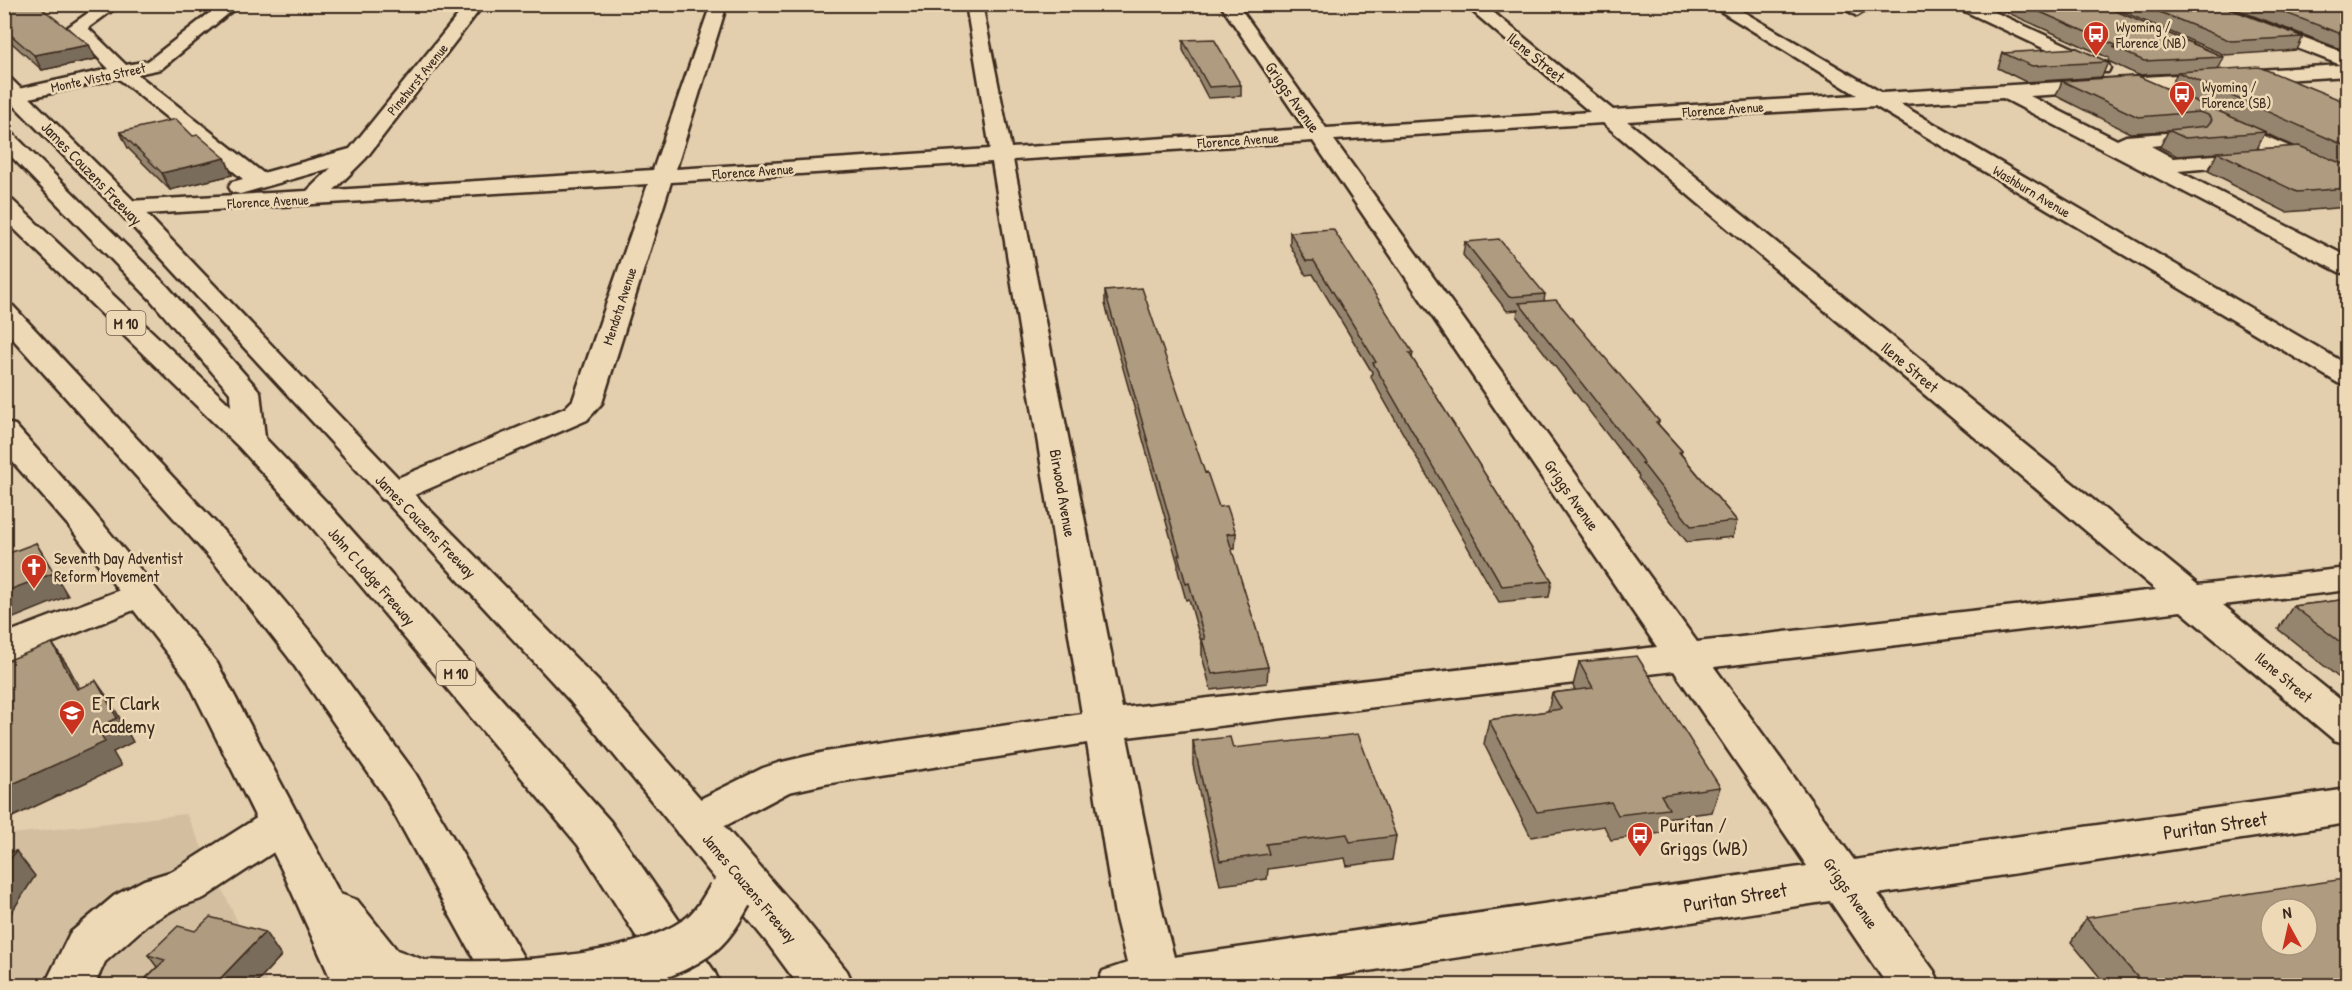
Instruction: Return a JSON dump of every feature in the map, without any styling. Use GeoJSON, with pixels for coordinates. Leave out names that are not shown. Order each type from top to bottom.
{"type":"FeatureCollection","features":[{"type":"Feature","properties":{"kind":"main road"},"geometry":{"type":"LineString","coordinates":[[113,4],[77,27],[122,72],[259,181]]}},
{"type":"Feature","properties":{"kind":"main road","name":"Monte Vista Street"},"geometry":{"type":"LineString","coordinates":[[10,89],[154,65],[232,4]]}},
{"type":"Feature","properties":{"kind":"main road","name":"Pinehurst Avenue"},"geometry":{"type":"LineString","coordinates":[[313,198],[358,153],[476,4]]}},
{"type":"Feature","properties":{"kind":"main road","name":"Mendota Avenue"},"geometry":{"type":"LineString","coordinates":[[393,492],[584,409],[588,403],[719,4]]}},
{"type":"Feature","properties":{"kind":"main road","name":"Birwood Avenue"},"geometry":{"type":"LineString","coordinates":[[975,4],[1139,915],[1139,983]]}},
{"type":"Feature","properties":{"kind":"main road","name":"Griggs Avenue"},"geometry":{"type":"LineString","coordinates":[[1228,4],[1916,986]]}},
{"type":"Feature","properties":{"kind":"main road","name":"Ilene Street"},"geometry":{"type":"LineString","coordinates":[[1473,4],[2348,729]]}},
{"type":"Feature","properties":{"kind":"main road","name":"Washburn Avenue"},"geometry":{"type":"LineString","coordinates":[[1717,4],[2348,377]]}},
{"type":"Feature","properties":{"kind":"main road"},"geometry":{"type":"LineString","coordinates":[[1962,4],[2176,102]]}},
{"type":"Feature","properties":{"kind":"main road"},"geometry":{"type":"LineString","coordinates":[[2197,4],[2348,61]]}},
{"type":"Feature","properties":{"kind":"main road"},"geometry":{"type":"LineString","coordinates":[[2326,4],[2348,12]]}},
{"type":"Feature","properties":{"kind":"main road"},"geometry":{"type":"LineString","coordinates":[[2220,62],[2294,93]]}},
{"type":"Feature","properties":{"kind":"main road","name":"Florence Avenue"},"geometry":{"type":"LineString","coordinates":[[128,208],[661,177],[2348,70]]}},
{"type":"Feature","properties":{"kind":"main road","name":"James Couzens Freeway"},"geometry":{"type":"LineString","coordinates":[[10,89],[128,208],[393,492],[584,691],[694,822],[733,882],[829,986]]}},
{"type":"Feature","properties":{"kind":"main road"},"geometry":{"type":"LineString","coordinates":[[2004,91],[2348,267]]}},
{"type":"Feature","properties":{"kind":"main road"},"geometry":{"type":"LineString","coordinates":[[2208,117],[2348,181]]}},
{"type":"Feature","properties":{"kind":"main road"},"geometry":{"type":"LineString","coordinates":[[4,136],[121,252],[245,392],[250,440]]}},
{"type":"Feature","properties":{"kind":"main road"},"geometry":{"type":"LineString","coordinates":[[2192,137],[2126,142],[2170,165],[2292,156]]}},
{"type":"Feature","properties":{"kind":"main road"},"geometry":{"type":"LineString","coordinates":[[201,204],[211,195],[358,153]]}},
{"type":"Feature","properties":{"kind":"main road","name":"John C Lodge Freeway"},"geometry":{"type":"LineString","coordinates":[[4,205],[250,440],[318,513],[594,833],[696,986]]}},
{"type":"Feature","properties":{"kind":"main road"},"geometry":{"type":"LineString","coordinates":[[4,312],[229,558],[303,650],[400,785],[515,986]]}},
{"type":"Feature","properties":{"kind":"main road"},"geometry":{"type":"LineString","coordinates":[[4,432],[80,518],[203,673],[305,870],[359,986]]}},
{"type":"Feature","properties":{"kind":"main road"},"geometry":{"type":"LineString","coordinates":[[694,822],[778,779],[825,768],[1105,725],[2348,579]]}},
{"type":"Feature","properties":{"kind":"main road"},"geometry":{"type":"LineString","coordinates":[[4,649],[141,594]]}},
{"type":"Feature","properties":{"kind":"main road","name":"Puritan Street"},"geometry":{"type":"LineString","coordinates":[[1139,983],[1217,979],[1843,880],[2348,806]]}},
{"type":"Feature","properties":{"kind":"main road"},"geometry":{"type":"LineString","coordinates":[[69,986],[87,948],[131,910],[160,894],[188,885],[282,824]]}},
{"type":"Feature","properties":{"kind":"main road"},"geometry":{"type":"LineString","coordinates":[[305,870],[380,965],[426,982],[490,984],[620,968],[663,953],[696,939],[715,920],[733,882]]}},
{"type":"Feature","properties":{"kind":"shaded area"},"geometry":{"type":"Polygon","coordinates":[[[186,814],[268,985],[5,985],[4,835],[186,814]]]}},
{"type":"Feature","properties":{"kind":"building"},"geometry":{"type":"Polygon","coordinates":[[[4,4],[36,4],[89,45],[34,55],[4,29],[4,4]]]}},
{"type":"Feature","properties":{"kind":"building"},"geometry":{"type":"Polygon","coordinates":[[[2022,4],[2099,4],[2224,57],[2144,61],[2113,47],[2120,47],[2022,4]]]}},
{"type":"Feature","properties":{"kind":"building"},"geometry":{"type":"Polygon","coordinates":[[[2140,4],[2217,4],[2303,37],[2231,41],[2140,4]]]}},
{"type":"Feature","properties":{"kind":"building"},"geometry":{"type":"Polygon","coordinates":[[[2262,4],[2317,4],[2348,15],[2348,34],[2344,35],[2262,4]]]}},
{"type":"Feature","properties":{"kind":"building"},"geometry":{"type":"Polygon","coordinates":[[[1214,39],[1241,85],[1209,87],[1183,40],[1214,39]]]}},
{"type":"Feature","properties":{"kind":"building"},"geometry":{"type":"Polygon","coordinates":[[[2077,48],[2108,62],[2032,66],[2003,53],[2077,48]]]}},
{"type":"Feature","properties":{"kind":"building"},"geometry":{"type":"Polygon","coordinates":[[[2259,67],[2348,103],[2348,147],[2177,72],[2259,67]]]}},
{"type":"Feature","properties":{"kind":"building"},"geometry":{"type":"Polygon","coordinates":[[[2138,76],[2266,132],[2185,138],[2168,130],[2207,126],[2212,120],[2208,115],[2199,112],[2138,117],[2062,81],[2138,76]]]}},
{"type":"Feature","properties":{"kind":"building"},"geometry":{"type":"Polygon","coordinates":[[[176,119],[193,136],[198,135],[225,158],[162,173],[120,132],[176,119]]]}},
{"type":"Feature","properties":{"kind":"building"},"geometry":{"type":"Polygon","coordinates":[[[2299,146],[2348,166],[2348,188],[2297,192],[2217,152],[2299,146]]]}},
{"type":"Feature","properties":{"kind":"building"},"geometry":{"type":"Polygon","coordinates":[[[1333,229],[1413,353],[1409,353],[1552,581],[1502,586],[1373,363],[1376,362],[1314,261],[1306,261],[1290,232],[1333,229]]]}},
{"type":"Feature","properties":{"kind":"building"},"geometry":{"type":"Polygon","coordinates":[[[1499,239],[1545,294],[1509,297],[1465,242],[1499,239]]]}},
{"type":"Feature","properties":{"kind":"building"},"geometry":{"type":"Polygon","coordinates":[[[1142,288],[1205,473],[1207,472],[1219,507],[1227,506],[1236,533],[1227,534],[1268,667],[1212,674],[1202,639],[1205,639],[1189,583],[1186,584],[1178,555],[1180,555],[1105,291],[1142,288]]]}},
{"type":"Feature","properties":{"kind":"building"},"geometry":{"type":"Polygon","coordinates":[[[1556,300],[1659,421],[1656,422],[1682,451],[1679,452],[1737,521],[1691,526],[1519,303],[1556,300]]]}},
{"type":"Feature","properties":{"kind":"building"},"geometry":{"type":"Polygon","coordinates":[[[36,543],[54,573],[4,592],[4,555],[36,543]]]}},
{"type":"Feature","properties":{"kind":"building"},"geometry":{"type":"Polygon","coordinates":[[[2348,599],[2348,648],[2293,606],[2348,599]]]}},
{"type":"Feature","properties":{"kind":"building"},"geometry":{"type":"Polygon","coordinates":[[[52,643],[77,689],[96,681],[117,718],[97,727],[105,742],[4,788],[4,662],[52,643]]]}},
{"type":"Feature","properties":{"kind":"building"},"geometry":{"type":"Polygon","coordinates":[[[1637,656],[1720,787],[1661,795],[1669,809],[1618,815],[1611,802],[1537,812],[1489,720],[1561,709],[1552,693],[1593,688],[1579,662],[1637,656]]]}},
{"type":"Feature","properties":{"kind":"building"},"geometry":{"type":"Polygon","coordinates":[[[1358,734],[1396,836],[1350,842],[1347,834],[1266,844],[1269,854],[1220,861],[1193,741],[1230,737],[1233,748],[1358,734]]]}},
{"type":"Feature","properties":{"kind":"building"},"geometry":{"type":"Polygon","coordinates":[[[16,851],[4,868],[4,853],[16,851]]]}},
{"type":"Feature","properties":{"kind":"building"},"geometry":{"type":"Polygon","coordinates":[[[2344,879],[2348,882],[2348,986],[2145,986],[2086,918],[2344,879]]]}},
{"type":"Feature","properties":{"kind":"building"},"geometry":{"type":"Polygon","coordinates":[[[210,917],[265,932],[213,986],[172,986],[146,978],[165,960],[148,955],[178,926],[195,931],[210,917]]]}},
{"type":"Feature","properties":{"kind":"building"},"geometry":{"type":"Polygon","coordinates":[[[1705,980],[1708,986],[1673,986],[1705,980]]]}},
{"type":"Feature","properties":{"kind":"place","name":"Wyoming / Florence (NB)"},"geometry":{"type":"Point","coordinates":[2096,57]}},
{"type":"Feature","properties":{"kind":"place","name":"Wyoming / Florence (SB)"},"geometry":{"type":"Point","coordinates":[2182,117]}},
{"type":"Feature","properties":{"kind":"place","name":"Seventh Day Adventist Reform Movement"},"geometry":{"type":"Point","coordinates":[34,590]}},
{"type":"Feature","properties":{"kind":"place","name":"E T Clark Academy"},"geometry":{"type":"Point","coordinates":[72,736]}},
{"type":"Feature","properties":{"kind":"place","name":"Puritan / Griggs (WB)"},"geometry":{"type":"Point","coordinates":[1640,858]}}]}
